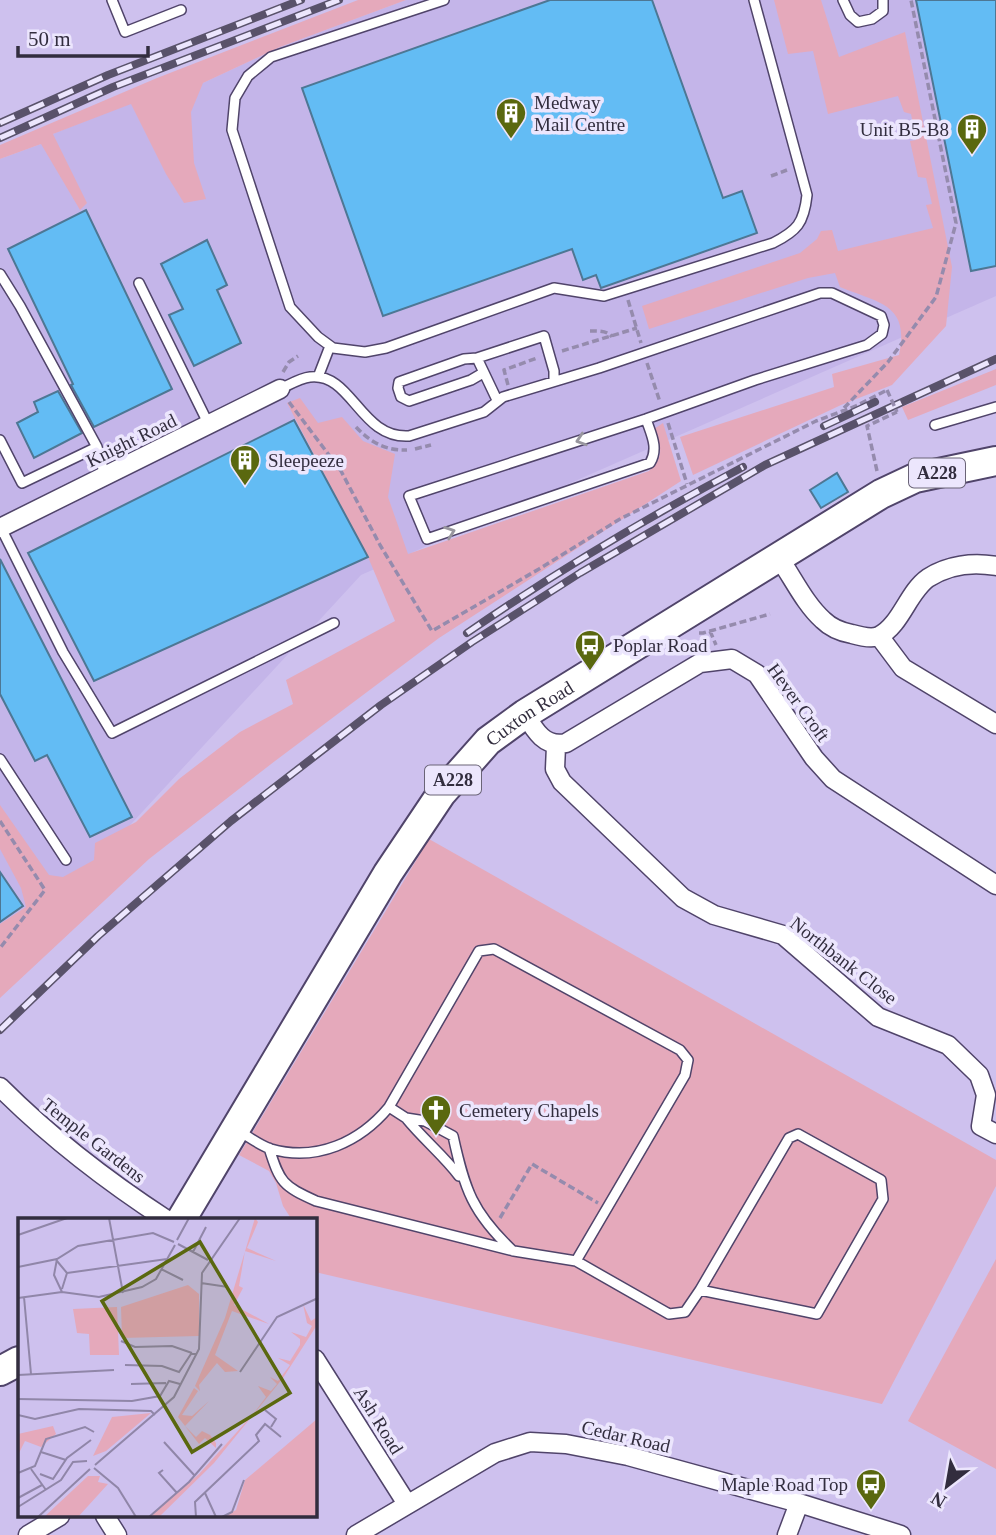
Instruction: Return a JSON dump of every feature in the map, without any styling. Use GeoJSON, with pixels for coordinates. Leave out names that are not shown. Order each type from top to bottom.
{"type":"FeatureCollection","features":[{"type":"Feature","properties":{"kind":"main road","name":"Cuxton Road"},"geometry":{"type":"LineString","coordinates":[[182,1218],[388,873],[441,794],[488,741],[525,714],[881,494],[915,478],[996,461]]}},
{"type":"Feature","properties":{"kind":"street","name":"Knight Road"},"geometry":{"type":"LineString","coordinates":[[0,528],[280,389]]}},
{"type":"Feature","properties":{"kind":"street"},"geometry":{"type":"LineString","coordinates":[[779,558],[824,622],[847,633],[866,637],[879,636],[892,623],[915,590],[928,579],[965,564],[996,566]]}},
{"type":"Feature","properties":{"kind":"street"},"geometry":{"type":"LineString","coordinates":[[879,636],[903,668],[996,724]]}},
{"type":"Feature","properties":{"kind":"street","name":"Hever Croft"},"geometry":{"type":"LineString","coordinates":[[556,746],[566,743],[700,663],[732,659],[757,674],[814,758],[833,779],[996,885]]}},
{"type":"Feature","properties":{"kind":"street"},"geometry":{"type":"LineString","coordinates":[[525,714],[539,735],[556,746]]}},
{"type":"Feature","properties":{"kind":"street","name":"Northbank Close"},"geometry":{"type":"LineString","coordinates":[[556,746],[555,769],[562,782],[683,898],[714,915],[783,935],[878,1017],[948,1045],[979,1075],[986,1095],[981,1126],[996,1134]]}},
{"type":"Feature","properties":{"kind":"street","name":"Temple Gardens"},"geometry":{"type":"LineString","coordinates":[[0,1087],[70,1150],[164,1218]]}},
{"type":"Feature","properties":{"kind":"street","name":"Ash Road"},"geometry":{"type":"LineString","coordinates":[[317,1362],[407,1504]]}},
{"type":"Feature","properties":{"kind":"street","name":"Cedar Road"},"geometry":{"type":"LineString","coordinates":[[356,1535],[495,1454],[530,1443],[566,1444],[628,1456],[799,1503],[901,1535]]}},
{"type":"Feature","properties":{"kind":"street"},"geometry":{"type":"LineString","coordinates":[[787,1535],[799,1503]]}},
{"type":"Feature","properties":{"kind":"street"},"geometry":{"type":"LineString","coordinates":[[28,1535],[57,1518]]}},
{"type":"Feature","properties":{"kind":"street"},"geometry":{"type":"LineString","coordinates":[[107,1518],[117,1535]]}},
{"type":"Feature","properties":{"kind":"lane"},"geometry":{"type":"LineString","coordinates":[[112,0],[125,32],[181,10]]}},
{"type":"Feature","properties":{"kind":"lane"},"geometry":{"type":"LineString","coordinates":[[444,0],[271,57],[248,76],[234,98],[232,130],[290,307],[330,346],[351,352],[378,350],[554,288],[604,296],[772,243],[791,234],[805,215],[807,195],[754,0]]}},
{"type":"Feature","properties":{"kind":"lane"},"geometry":{"type":"LineString","coordinates":[[843,0],[850,15],[858,22],[872,19],[883,12],[883,0]]}},
{"type":"Feature","properties":{"kind":"lane"},"geometry":{"type":"LineString","coordinates":[[0,274],[97,447],[105,476]]}},
{"type":"Feature","properties":{"kind":"lane"},"geometry":{"type":"LineString","coordinates":[[139,284],[209,425]]}},
{"type":"Feature","properties":{"kind":"lane"},"geometry":{"type":"LineString","coordinates":[[280,389],[304,378],[317,377],[337,385],[377,427],[397,436],[413,435],[484,412],[497,400],[554,380],[824,293],[832,293],[875,312],[883,321],[881,336],[867,345],[409,496],[427,539],[650,463],[655,454],[654,442],[646,419]]}},
{"type":"Feature","properties":{"kind":"lane"},"geometry":{"type":"LineString","coordinates":[[483,373],[471,380],[409,401],[401,397],[398,386],[401,381],[464,359],[477,358],[544,336],[554,380]]}},
{"type":"Feature","properties":{"kind":"lane"},"geometry":{"type":"LineString","coordinates":[[317,377],[330,346]]}},
{"type":"Feature","properties":{"kind":"lane"},"geometry":{"type":"LineString","coordinates":[[477,358],[497,400]]}},
{"type":"Feature","properties":{"kind":"lane"},"geometry":{"type":"LineString","coordinates":[[935,425],[996,407]]}},
{"type":"Feature","properties":{"kind":"lane"},"geometry":{"type":"LineString","coordinates":[[0,440],[22,483],[97,447]]}},
{"type":"Feature","properties":{"kind":"lane"},"geometry":{"type":"LineString","coordinates":[[0,528],[64,652],[112,733],[334,623]]}},
{"type":"Feature","properties":{"kind":"lane"},"geometry":{"type":"LineString","coordinates":[[0,759],[66,860]]}},
{"type":"Feature","properties":{"kind":"lane"},"geometry":{"type":"LineString","coordinates":[[236,1129],[269,1148],[295,1153],[324,1151],[351,1141],[376,1122],[389,1107],[480,951],[494,949],[680,1050],[688,1060],[685,1075],[576,1261]]}},
{"type":"Feature","properties":{"kind":"lane"},"geometry":{"type":"LineString","coordinates":[[389,1107],[406,1118],[423,1140],[445,1158],[463,1181]]}},
{"type":"Feature","properties":{"kind":"lane"},"geometry":{"type":"LineString","coordinates":[[406,1118],[425,1121],[453,1136],[463,1181],[475,1209],[492,1231],[514,1251]]}},
{"type":"Feature","properties":{"kind":"lane"},"geometry":{"type":"LineString","coordinates":[[269,1148],[277,1175],[293,1191],[316,1201],[514,1251],[576,1261],[669,1314],[685,1312],[789,1138],[798,1134],[881,1180],[883,1199],[817,1314],[700,1290]]}},
{"type":"Feature","properties":{"kind":"path"},"geometry":{"type":"LineString","coordinates":[[842,410],[888,362],[936,297],[956,223],[911,0]]}},
{"type":"Feature","properties":{"kind":"path"},"geometry":{"type":"LineString","coordinates":[[771,176],[799,166]]}},
{"type":"Feature","properties":{"kind":"path"},"geometry":{"type":"LineString","coordinates":[[625,290],[687,484]]}},
{"type":"Feature","properties":{"kind":"path"},"geometry":{"type":"LineString","coordinates":[[590,331],[610,333],[612,337]]}},
{"type":"Feature","properties":{"kind":"path"},"geometry":{"type":"LineString","coordinates":[[280,389],[341,471],[380,545],[432,631],[620,519],[687,484],[887,390],[897,412],[867,426],[881,494]]}},
{"type":"Feature","properties":{"kind":"path"},"geometry":{"type":"LineString","coordinates":[[352,422],[367,438],[390,449],[410,450],[434,444]]}},
{"type":"Feature","properties":{"kind":"path"},"geometry":{"type":"LineString","coordinates":[[695,629],[704,633],[769,614]]}},
{"type":"Feature","properties":{"kind":"path"},"geometry":{"type":"LineString","coordinates":[[0,821],[45,890],[0,948]]}},
{"type":"Feature","properties":{"kind":"path"},"geometry":{"type":"LineString","coordinates":[[492,1231],[532,1164],[606,1208]]}},
{"type":"Feature","properties":{"kind":"shaded area"},"geometry":{"type":"Polygon","coordinates":[[[358,0],[406,0],[280,47],[203,83],[191,112],[194,163],[206,199],[184,203],[166,174],[131,104],[53,134],[87,203],[80,210],[41,144],[0,159],[0,145],[157,78],[358,0]]]}},
{"type":"Feature","properties":{"kind":"shaded area"},"geometry":{"type":"Polygon","coordinates":[[[406,0],[996,0],[996,296],[361,575],[0,966],[0,159],[41,144],[55,133],[131,103],[203,83],[280,47],[406,0]]]}},
{"type":"Feature","properties":{"kind":"shaded area"},"geometry":{"type":"Polygon","coordinates":[[[774,0],[821,0],[839,57],[905,32],[952,267],[946,326],[892,385],[841,405],[693,475],[680,437],[834,387],[832,374],[899,355],[900,325],[895,315],[879,302],[840,287],[835,273],[808,278],[649,329],[642,306],[800,253],[817,239],[821,231],[832,230],[838,251],[933,228],[926,205],[932,204],[926,178],[918,177],[910,141],[916,140],[911,114],[904,112],[898,96],[828,114],[813,51],[788,54],[774,0]]]}},
{"type":"Feature","properties":{"kind":"shaded area"},"geometry":{"type":"Polygon","coordinates":[[[996,369],[996,385],[908,420],[902,407],[996,369]]]}},
{"type":"Feature","properties":{"kind":"shaded area"},"geometry":{"type":"Polygon","coordinates":[[[300,398],[318,423],[342,417],[363,441],[395,454],[388,497],[408,554],[649,471],[658,461],[660,452],[654,429],[663,423],[681,481],[439,638],[275,761],[149,859],[0,998],[0,924],[26,907],[21,888],[0,849],[0,805],[49,875],[63,877],[94,860],[95,843],[136,822],[179,779],[240,732],[293,704],[286,680],[395,621],[368,557],[287,403],[300,398]]]}},
{"type":"Feature","properties":{"kind":"shaded area"},"geometry":{"type":"Polygon","coordinates":[[[429,839],[996,1160],[996,1186],[882,1404],[317,1272],[317,1218],[291,1218],[269,1171],[239,1155],[429,839]]]}},
{"type":"Feature","properties":{"kind":"shaded area"},"geometry":{"type":"Polygon","coordinates":[[[996,1259],[996,1469],[908,1421],[996,1259]]]}},
{"type":"Feature","properties":{"kind":"building","name":"Medway Mail Centre"},"geometry":{"type":"Polygon","coordinates":[[[550,0],[652,0],[723,198],[742,191],[757,233],[601,288],[596,275],[583,280],[572,249],[383,316],[302,88],[550,0]]]}},
{"type":"Feature","properties":{"kind":"building","name":"Unit B5-B8"},"geometry":{"type":"Polygon","coordinates":[[[916,0],[996,0],[996,266],[971,271],[916,0]]]}},
{"type":"Feature","properties":{"kind":"building"},"geometry":{"type":"Polygon","coordinates":[[[86,210],[172,389],[94,427],[71,385],[73,384],[8,249],[86,210]]]}},
{"type":"Feature","properties":{"kind":"building"},"geometry":{"type":"Polygon","coordinates":[[[207,240],[227,285],[217,290],[241,343],[194,366],[169,315],[183,309],[161,264],[207,240]]]}},
{"type":"Feature","properties":{"kind":"building"},"geometry":{"type":"Polygon","coordinates":[[[58,391],[82,433],[34,458],[17,423],[38,412],[34,402],[58,391]]]}},
{"type":"Feature","properties":{"kind":"building","name":"Sleepeeze"},"geometry":{"type":"Polygon","coordinates":[[[294,420],[368,557],[94,681],[28,553],[294,420]]]}},
{"type":"Feature","properties":{"kind":"building"},"geometry":{"type":"Polygon","coordinates":[[[837,473],[848,492],[821,508],[810,490],[837,473]]]}},
{"type":"Feature","properties":{"kind":"building"},"geometry":{"type":"Polygon","coordinates":[[[0,559],[132,817],[90,837],[47,755],[35,761],[0,694],[0,559]]]}},
{"type":"Feature","properties":{"kind":"building"},"geometry":{"type":"Polygon","coordinates":[[[0,872],[23,906],[0,922],[0,872]]]}},
{"type":"Feature","properties":{"kind":"railway"},"geometry":{"type":"LineString","coordinates":[[0,123],[108,75],[301,0]]}},
{"type":"Feature","properties":{"kind":"railway"},"geometry":{"type":"LineString","coordinates":[[0,138],[113,87],[339,0]]}},
{"type":"Feature","properties":{"kind":"railway"},"geometry":{"type":"LineString","coordinates":[[0,1030],[98,936],[231,821],[381,705],[472,642],[580,573],[765,465],[996,359]]}},
{"type":"Feature","properties":{"kind":"railway"},"geometry":{"type":"LineString","coordinates":[[824,426],[875,402]]}},
{"type":"Feature","properties":{"kind":"railway"},"geometry":{"type":"LineString","coordinates":[[467,633],[603,546],[743,467]]}},
{"type":"Feature","properties":{"kind":"place","name":"Medway Mail Centre"},"geometry":{"type":"Point","coordinates":[511,140]}},
{"type":"Feature","properties":{"kind":"place","name":"Unit B5-B8"},"geometry":{"type":"Point","coordinates":[972,156]}},
{"type":"Feature","properties":{"kind":"place","name":"Sleepeeze"},"geometry":{"type":"Point","coordinates":[245,487]}},
{"type":"Feature","properties":{"kind":"place","name":"Poplar Road"},"geometry":{"type":"Point","coordinates":[590,672]}},
{"type":"Feature","properties":{"kind":"place","name":"Cemetery Chapels"},"geometry":{"type":"Point","coordinates":[436,1137]}},
{"type":"Feature","properties":{"kind":"place","name":"Maple Road Top"},"geometry":{"type":"Point","coordinates":[871,1511]}}]}
